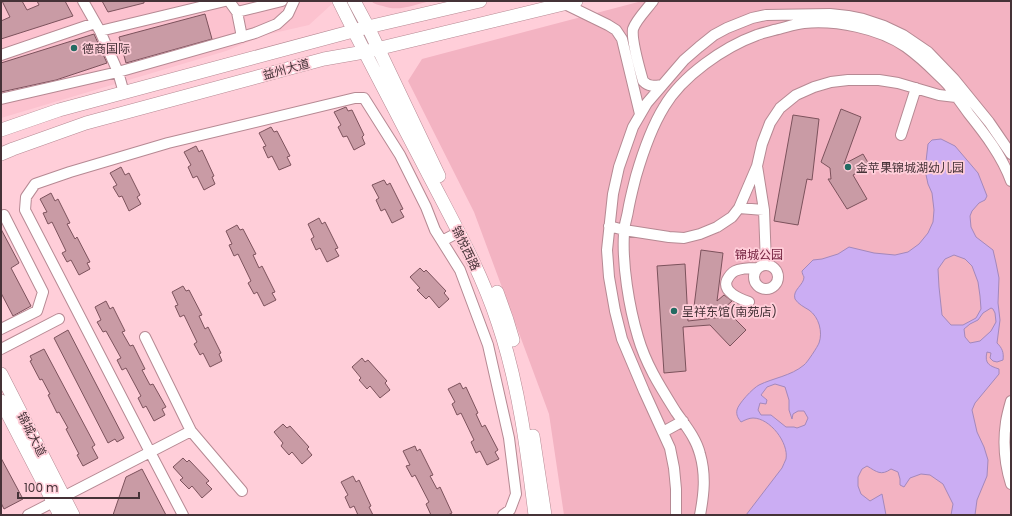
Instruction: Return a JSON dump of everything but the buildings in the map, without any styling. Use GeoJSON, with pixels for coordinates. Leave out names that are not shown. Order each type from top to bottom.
{"type":"FeatureCollection","features":[{"type":"Feature","properties":{"kind":"main road","name":"锦悦西路"},"geometry":{"type":"LineString","coordinates":[[339,1],[364,52],[459,232],[487,291],[508,353],[522,414],[535,515]]}},
{"type":"Feature","properties":{"kind":"main road","name":"锦悦西路"},"geometry":{"type":"LineString","coordinates":[[354,1],[379,48],[436,169],[495,287],[507,320],[530,412],[545,515]]}},
{"type":"Feature","properties":{"kind":"main road","name":"益州大道"},"geometry":{"type":"LineString","coordinates":[[1,130],[59,110],[368,27],[480,1]]}},
{"type":"Feature","properties":{"kind":"main road","name":"益州大道"},"geometry":{"type":"LineString","coordinates":[[1,154],[86,123],[324,59],[364,52],[570,2]]}},
{"type":"Feature","properties":{"kind":"main road","name":"锦城大道"},"geometry":{"type":"LineString","coordinates":[[1,374],[58,499],[60,515]]}},
{"type":"Feature","properties":{"kind":"main road","name":"锦城大道"},"geometry":{"type":"LineString","coordinates":[[1,402],[58,499],[73,515]]}},
{"type":"Feature","properties":{"kind":"street"},"geometry":{"type":"LineString","coordinates":[[83,1],[118,72],[124,93]]}},
{"type":"Feature","properties":{"kind":"street"},"geometry":{"type":"LineString","coordinates":[[1,55],[97,27],[225,1]]}},
{"type":"Feature","properties":{"kind":"street"},"geometry":{"type":"LineString","coordinates":[[229,1],[237,12],[242,37]]}},
{"type":"Feature","properties":{"kind":"street"},"geometry":{"type":"LineString","coordinates":[[237,12],[282,1]]}},
{"type":"Feature","properties":{"kind":"street"},"geometry":{"type":"LineString","coordinates":[[1,99],[118,72],[254,33],[277,24],[288,14],[294,1]]}},
{"type":"Feature","properties":{"kind":"street"},"geometry":{"type":"LineString","coordinates":[[653,1],[637,21],[633,29],[633,38],[643,81],[652,86],[662,85]]}},
{"type":"Feature","properties":{"kind":"street"},"geometry":{"type":"LineString","coordinates":[[570,2],[616,30],[622,39],[640,114]]}},
{"type":"Feature","properties":{"kind":"street"},"geometry":{"type":"LineString","coordinates":[[676,515],[676,489],[670,448],[622,339],[609,277],[607,250],[613,194],[619,167],[633,127],[647,103],[684,60],[714,35],[752,18],[766,15],[830,14],[863,19],[884,26],[903,35],[928,52],[954,80],[959,94],[999,155],[1011,181]]}},
{"type":"Feature","properties":{"kind":"street"},"geometry":{"type":"LineString","coordinates":[[700,515],[704,488],[700,452],[695,440],[658,384],[645,359],[638,337],[626,284],[624,230],[633,187],[650,135],[664,106],[674,94],[690,76],[709,61],[734,45],[758,34],[802,23],[821,22],[843,24],[883,34],[900,43],[919,57],[989,122],[1011,154]]}},
{"type":"Feature","properties":{"kind":"street"},"geometry":{"type":"LineString","coordinates":[[609,226],[624,230],[684,238],[700,234],[717,227],[732,217],[739,208],[757,166],[762,144],[770,123],[780,108],[796,95],[814,87],[831,82],[848,80],[879,80],[898,83],[939,95],[959,94]]}},
{"type":"Feature","properties":{"kind":"street"},"geometry":{"type":"LineString","coordinates":[[900,135],[916,88]]}},
{"type":"Feature","properties":{"kind":"street"},"geometry":{"type":"LineString","coordinates":[[183,515],[25,210],[26,197],[35,184],[70,172],[168,144],[356,98],[364,98],[400,155],[426,207],[435,230],[460,270],[488,345],[509,438],[516,494],[510,510],[503,515]]}},
{"type":"Feature","properties":{"kind":"street"},"geometry":{"type":"LineString","coordinates":[[748,302],[731,294],[726,283],[731,273],[736,270],[761,266],[764,210],[757,166]]}},
{"type":"Feature","properties":{"kind":"street"},"geometry":{"type":"LineString","coordinates":[[739,208],[764,210]]}},
{"type":"Feature","properties":{"kind":"street"},"geometry":{"type":"LineString","coordinates":[[1,217],[4,216],[43,292],[37,311],[1,329]]}},
{"type":"Feature","properties":{"kind":"street"},"geometry":{"type":"LineString","coordinates":[[442,241],[459,232]]}},
{"type":"Feature","properties":{"kind":"street"},"geometry":{"type":"LineString","coordinates":[[1,350],[58,319]]}},
{"type":"Feature","properties":{"kind":"street"},"geometry":{"type":"LineString","coordinates":[[145,337],[191,431],[242,491]]}},
{"type":"Feature","properties":{"kind":"street"},"geometry":{"type":"LineString","coordinates":[[1011,401],[1006,423],[1005,441],[1006,460],[1011,484]]}},
{"type":"Feature","properties":{"kind":"street"},"geometry":{"type":"LineString","coordinates":[[663,432],[682,421]]}},
{"type":"Feature","properties":{"kind":"street"},"geometry":{"type":"LineString","coordinates":[[28,515],[191,431]]}},
{"type":"Feature","properties":{"kind":"shaded area"},"geometry":{"type":"Polygon","coordinates":[[[1,1],[331,1],[332,4],[309,25],[265,35],[226,51],[1,118],[1,1]]]}},
{"type":"Feature","properties":{"kind":"shaded area"},"geometry":{"type":"Polygon","coordinates":[[[941,139],[955,146],[978,173],[987,196],[985,200],[979,203],[972,211],[970,216],[971,227],[976,237],[993,250],[999,278],[998,303],[1000,320],[997,343],[1002,350],[1003,360],[997,362],[993,361],[990,358],[991,353],[987,352],[986,359],[988,364],[999,369],[999,374],[975,403],[972,410],[977,432],[988,460],[987,476],[977,500],[975,515],[951,515],[953,504],[943,484],[930,475],[921,474],[910,478],[904,487],[900,485],[898,472],[891,469],[882,473],[867,466],[862,469],[858,477],[858,486],[861,494],[870,501],[882,494],[886,515],[746,515],[782,468],[786,459],[786,453],[781,439],[772,427],[766,422],[753,418],[741,422],[737,415],[738,407],[746,396],[759,385],[793,372],[804,365],[817,347],[820,339],[821,334],[818,321],[809,310],[799,304],[795,299],[795,293],[804,277],[802,271],[813,260],[838,254],[849,247],[874,253],[895,255],[908,252],[919,244],[928,233],[933,222],[934,210],[932,193],[928,184],[925,170],[928,144],[932,140],[941,139]],[[954,255],[945,259],[938,269],[942,315],[951,325],[963,325],[976,318],[981,309],[980,296],[978,282],[972,266],[965,259],[954,255]],[[991,308],[983,313],[978,320],[964,329],[965,337],[970,343],[980,341],[991,331],[996,322],[993,309],[991,308]],[[775,384],[767,387],[761,395],[767,400],[766,404],[760,403],[758,410],[761,415],[771,415],[786,427],[797,428],[805,425],[808,418],[804,411],[798,411],[793,414],[792,419],[785,387],[775,384]]]}},
{"type":"Feature","properties":{"kind":"green space"},"geometry":{"type":"Polygon","coordinates":[[[371,1],[430,1],[406,7],[389,8],[371,1]]]}},
{"type":"Feature","properties":{"kind":"green space","name":"锦城公园"},"geometry":{"type":"Polygon","coordinates":[[[642,1],[1011,1],[1011,515],[564,515],[549,414],[474,212],[408,81],[422,59],[642,1]]]}},
{"type":"Feature","properties":{"kind":"place","name":"德商国际"},"geometry":{"type":"Point","coordinates":[74,48]}},
{"type":"Feature","properties":{"kind":"place","name":"金苹果锦城湖幼儿园"},"geometry":{"type":"Point","coordinates":[848,167]}},
{"type":"Feature","properties":{"kind":"place","name":"呈祥东馆(南苑店)"},"geometry":{"type":"Point","coordinates":[674,311]}}]}
